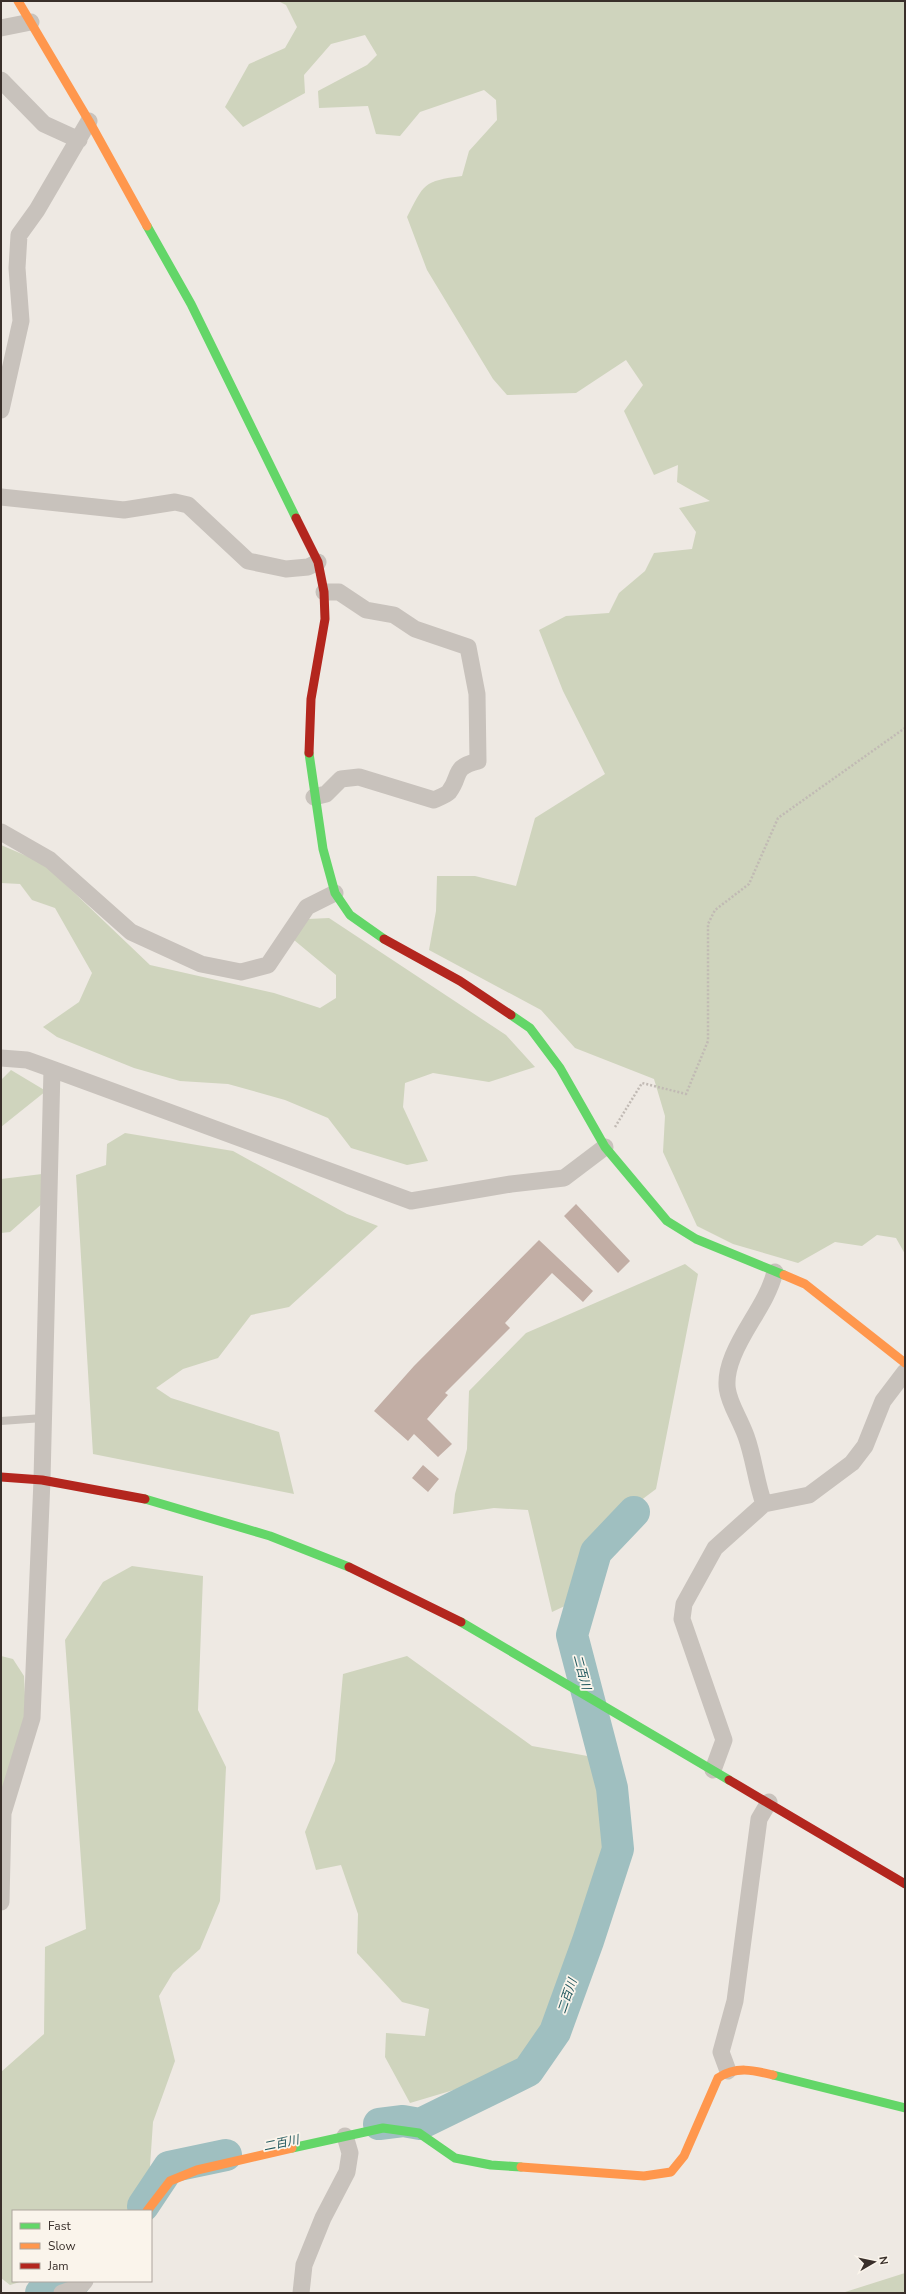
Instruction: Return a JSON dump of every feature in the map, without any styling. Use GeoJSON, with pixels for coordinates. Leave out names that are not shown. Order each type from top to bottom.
{"type":"FeatureCollection","features":[{"type":"Feature","properties":{"kind":"street"},"geometry":{"type":"LineString","coordinates":[[18,1],[89,121],[191,304],[318,562],[324,592],[326,618],[311,699],[309,757],[323,849],[335,893],[350,915],[386,940],[460,981],[530,1028],[560,1068],[605,1147],[667,1221],[696,1240],[806,1284],[905,1363]]}},
{"type":"Feature","properties":{"kind":"street"},"geometry":{"type":"LineString","coordinates":[[1,28],[31,22]]}},
{"type":"Feature","properties":{"kind":"street"},"geometry":{"type":"LineString","coordinates":[[1,80],[44,124],[79,140]]}},
{"type":"Feature","properties":{"kind":"street"},"geometry":{"type":"LineString","coordinates":[[1,410],[21,321],[17,268],[19,235],[37,210],[89,121]]}},
{"type":"Feature","properties":{"kind":"street"},"geometry":{"type":"LineString","coordinates":[[1,497],[124,510],[175,502],[188,505],[248,561],[286,569],[308,567],[318,562]]}},
{"type":"Feature","properties":{"kind":"street"},"geometry":{"type":"LineString","coordinates":[[314,797],[326,794],[341,779],[359,777],[434,800],[448,792],[456,775],[464,764],[478,761],[478,694],[468,647],[415,629],[394,615],[366,610],[338,592],[324,592]]}},
{"type":"Feature","properties":{"kind":"street"},"geometry":{"type":"LineString","coordinates":[[1,832],[50,860],[130,932],[201,964],[241,972],[268,965],[307,907],[335,893]]}},
{"type":"Feature","properties":{"kind":"street"},"geometry":{"type":"LineString","coordinates":[[1,1058],[27,1060],[411,1201],[511,1184],[564,1178],[605,1147]]}},
{"type":"Feature","properties":{"kind":"street"},"geometry":{"type":"LineString","coordinates":[[1,1902],[2,1813],[32,1718],[42,1480],[52,1069]]}},
{"type":"Feature","properties":{"kind":"street"},"geometry":{"type":"LineString","coordinates":[[764,1504],[746,1436],[728,1398],[727,1374],[733,1355],[770,1289],[775,1272]]}},
{"type":"Feature","properties":{"kind":"street"},"geometry":{"type":"LineString","coordinates":[[713,1770],[724,1740],[682,1619],[684,1604],[715,1548],[764,1504],[809,1495],[852,1463],[865,1446],[883,1401],[905,1372]]}},
{"type":"Feature","properties":{"kind":"street"},"geometry":{"type":"LineString","coordinates":[[1,1477],[42,1480],[143,1498],[270,1536],[358,1571],[448,1614],[769,1802],[905,1884]]}},
{"type":"Feature","properties":{"kind":"street"},"geometry":{"type":"LineString","coordinates":[[728,2071],[721,2052],[735,2002],[759,1819],[769,1802]]}},
{"type":"Feature","properties":{"kind":"street"},"geometry":{"type":"LineString","coordinates":[[148,2210],[170,2181],[198,2170],[383,2128],[419,2133],[455,2158],[491,2165],[644,2176],[671,2172],[684,2156],[718,2078],[728,2071],[752,2070],[905,2108]]}},
{"type":"Feature","properties":{"kind":"street"},"geometry":{"type":"LineString","coordinates":[[301,2293],[304,2265],[323,2218],[347,2172],[350,2153],[345,2136]]}},
{"type":"Feature","properties":{"kind":"street"},"geometry":{"type":"LineString","coordinates":[[62,2293],[79,2287],[84,2282]]}},
{"type":"Feature","properties":{"kind":"lane"},"geometry":{"type":"LineString","coordinates":[[1,1422],[43,1418]]}},
{"type":"Feature","properties":{"kind":"path"},"geometry":{"type":"LineString","coordinates":[[605,1147],[611,1134],[642,1083],[686,1094],[708,1041],[708,924],[715,910],[749,884],[778,818],[905,728]]}},
{"type":"Feature","properties":{"kind":"green space"},"geometry":{"type":"Polygon","coordinates":[[[278,1],[905,1],[905,1254],[896,1238],[877,1235],[862,1246],[835,1242],[798,1263],[733,1244],[697,1226],[663,1152],[665,1116],[654,1079],[575,1048],[541,1010],[429,950],[436,911],[437,876],[475,876],[516,886],[535,818],[605,774],[563,691],[539,630],[566,616],[609,613],[619,593],[645,571],[654,553],[692,549],[696,532],[679,508],[710,501],[677,482],[678,465],[654,475],[624,411],[643,385],[626,360],[576,393],[507,395],[493,379],[427,270],[407,217],[417,197],[426,186],[439,180],[462,176],[469,151],[497,120],[496,100],[484,90],[420,112],[400,136],[376,134],[368,106],[319,108],[318,91],[367,65],[377,55],[365,35],[331,44],[304,75],[305,93],[243,127],[225,107],[249,64],[285,48],[297,27],[286,5],[278,1]]]}},
{"type":"Feature","properties":{"kind":"green space"},"geometry":{"type":"Polygon","coordinates":[[[1,845],[43,863],[150,965],[274,993],[320,1008],[336,998],[336,975],[294,940],[308,919],[329,918],[506,1035],[535,1067],[489,1082],[433,1073],[405,1083],[403,1107],[428,1161],[407,1165],[351,1148],[328,1118],[285,1100],[228,1084],[180,1081],[134,1068],[57,1037],[43,1027],[79,1002],[92,973],[55,908],[32,900],[20,884],[1,883],[1,845]]]}},
{"type":"Feature","properties":{"kind":"green space"},"geometry":{"type":"Polygon","coordinates":[[[11,1070],[46,1091],[1,1127],[1,1080],[11,1070]]]}},
{"type":"Feature","properties":{"kind":"green space"},"geometry":{"type":"Polygon","coordinates":[[[125,1133],[233,1151],[347,1214],[378,1226],[289,1307],[251,1315],[218,1358],[183,1369],[156,1388],[171,1398],[279,1432],[294,1494],[93,1454],[76,1175],[106,1165],[107,1144],[125,1133]]]}},
{"type":"Feature","properties":{"kind":"green space"},"geometry":{"type":"Polygon","coordinates":[[[42,1174],[44,1202],[10,1232],[1,1233],[1,1179],[42,1174]]]}},
{"type":"Feature","properties":{"kind":"green space"},"geometry":{"type":"Polygon","coordinates":[[[685,1264],[698,1274],[656,1489],[632,1507],[591,1551],[567,1605],[552,1612],[528,1510],[494,1508],[453,1514],[455,1494],[467,1449],[469,1391],[526,1333],[685,1264]]]}},
{"type":"Feature","properties":{"kind":"green space"},"geometry":{"type":"Polygon","coordinates":[[[132,1566],[203,1576],[198,1710],[226,1767],[220,1901],[200,1949],[173,1973],[159,1996],[175,2061],[153,2122],[149,2181],[132,2210],[12,2210],[12,2282],[20,2282],[10,2285],[1,2278],[1,2072],[44,2034],[45,1947],[86,1929],[65,1640],[103,1582],[132,1566]]]}},
{"type":"Feature","properties":{"kind":"green space"},"geometry":{"type":"Polygon","coordinates":[[[1,1656],[13,1659],[24,1676],[26,1715],[1,1799],[1,1656]]]}},
{"type":"Feature","properties":{"kind":"green space"},"geometry":{"type":"Polygon","coordinates":[[[407,1656],[532,1746],[604,1759],[614,1825],[599,1920],[567,2009],[521,2070],[410,2103],[385,2057],[386,2033],[425,2036],[429,2009],[402,2002],[357,1953],[358,1914],[341,1865],[316,1870],[305,1832],[335,1761],[343,1674],[407,1656]]]}},
{"type":"Feature","properties":{"kind":"green space"},"geometry":{"type":"Polygon","coordinates":[[[905,2273],[905,2293],[842,2293],[905,2273]]]}},
{"type":"Feature","properties":{"kind":"building"},"geometry":{"type":"Polygon","coordinates":[[[576,1204],[630,1261],[618,1273],[564,1216],[576,1204]]]}},
{"type":"Feature","properties":{"kind":"building"},"geometry":{"type":"Polygon","coordinates":[[[539,1240],[593,1291],[583,1302],[552,1273],[505,1323],[510,1328],[445,1393],[448,1395],[427,1419],[452,1444],[438,1457],[414,1434],[408,1441],[374,1411],[414,1366],[539,1240]]]}},
{"type":"Feature","properties":{"kind":"building"},"geometry":{"type":"Polygon","coordinates":[[[423,1465],[439,1479],[428,1492],[412,1478],[423,1465]]]}},
{"type":"Feature","properties":{"kind":"waterway","name":"二百川"},"geometry":{"type":"LineString","coordinates":[[379,2124],[403,2121],[420,2124],[528,2071],[555,2032],[588,1941],[618,1849],[612,1788],[572,1635],[596,1552],[634,1512]]}},
{"type":"Feature","properties":{"kind":"waterway","name":"二百川"},"geometry":{"type":"LineString","coordinates":[[143,2206],[169,2167],[226,2155]]}},
{"type":"Feature","properties":{"kind":"waterway","name":"二百川"},"geometry":{"type":"LineString","coordinates":[[41,2293],[72,2282]]}},
{"type":"Feature","properties":{"kind":"traffic: fast"},"geometry":{"type":"LineString","coordinates":[[147,226],[191,304],[296,518]]}},
{"type":"Feature","properties":{"kind":"traffic: fast"},"geometry":{"type":"LineString","coordinates":[[309,753],[323,849],[335,893],[350,915],[384,939]]}},
{"type":"Feature","properties":{"kind":"traffic: fast"},"geometry":{"type":"LineString","coordinates":[[511,1015],[530,1028],[560,1068],[605,1147],[667,1221],[696,1239],[784,1275]]}},
{"type":"Feature","properties":{"kind":"traffic: fast"},"geometry":{"type":"LineString","coordinates":[[145,1499],[270,1536],[349,1567]]}},
{"type":"Feature","properties":{"kind":"traffic: fast"},"geometry":{"type":"LineString","coordinates":[[461,1622],[729,1780]]}},
{"type":"Feature","properties":{"kind":"traffic: fast"},"geometry":{"type":"LineString","coordinates":[[773,2075],[905,2108]]}},
{"type":"Feature","properties":{"kind":"traffic: fast"},"geometry":{"type":"LineString","coordinates":[[292,2148],[383,2128],[419,2133],[455,2158],[491,2165],[521,2167]]}},
{"type":"Feature","properties":{"kind":"traffic: slow"},"geometry":{"type":"LineString","coordinates":[[18,1],[89,121],[147,226]]}},
{"type":"Feature","properties":{"kind":"traffic: slow"},"geometry":{"type":"LineString","coordinates":[[784,1275],[805,1284],[905,1363]]}},
{"type":"Feature","properties":{"kind":"traffic: slow"},"geometry":{"type":"LineString","coordinates":[[521,2167],[644,2176],[671,2172],[684,2156],[718,2078],[738,2070],[773,2075]]}},
{"type":"Feature","properties":{"kind":"traffic: slow"},"geometry":{"type":"LineString","coordinates":[[148,2210],[170,2181],[197,2170],[292,2148]]}},
{"type":"Feature","properties":{"kind":"traffic: jam"},"geometry":{"type":"LineString","coordinates":[[296,518],[318,562],[324,592],[325,619],[311,699],[309,753]]}},
{"type":"Feature","properties":{"kind":"traffic: jam"},"geometry":{"type":"LineString","coordinates":[[384,939],[460,981],[511,1015]]}},
{"type":"Feature","properties":{"kind":"traffic: jam"},"geometry":{"type":"LineString","coordinates":[[1,1477],[42,1480],[145,1499]]}},
{"type":"Feature","properties":{"kind":"traffic: jam"},"geometry":{"type":"LineString","coordinates":[[349,1567],[461,1622]]}},
{"type":"Feature","properties":{"kind":"traffic: jam"},"geometry":{"type":"LineString","coordinates":[[729,1780],[905,1884]]}}]}
